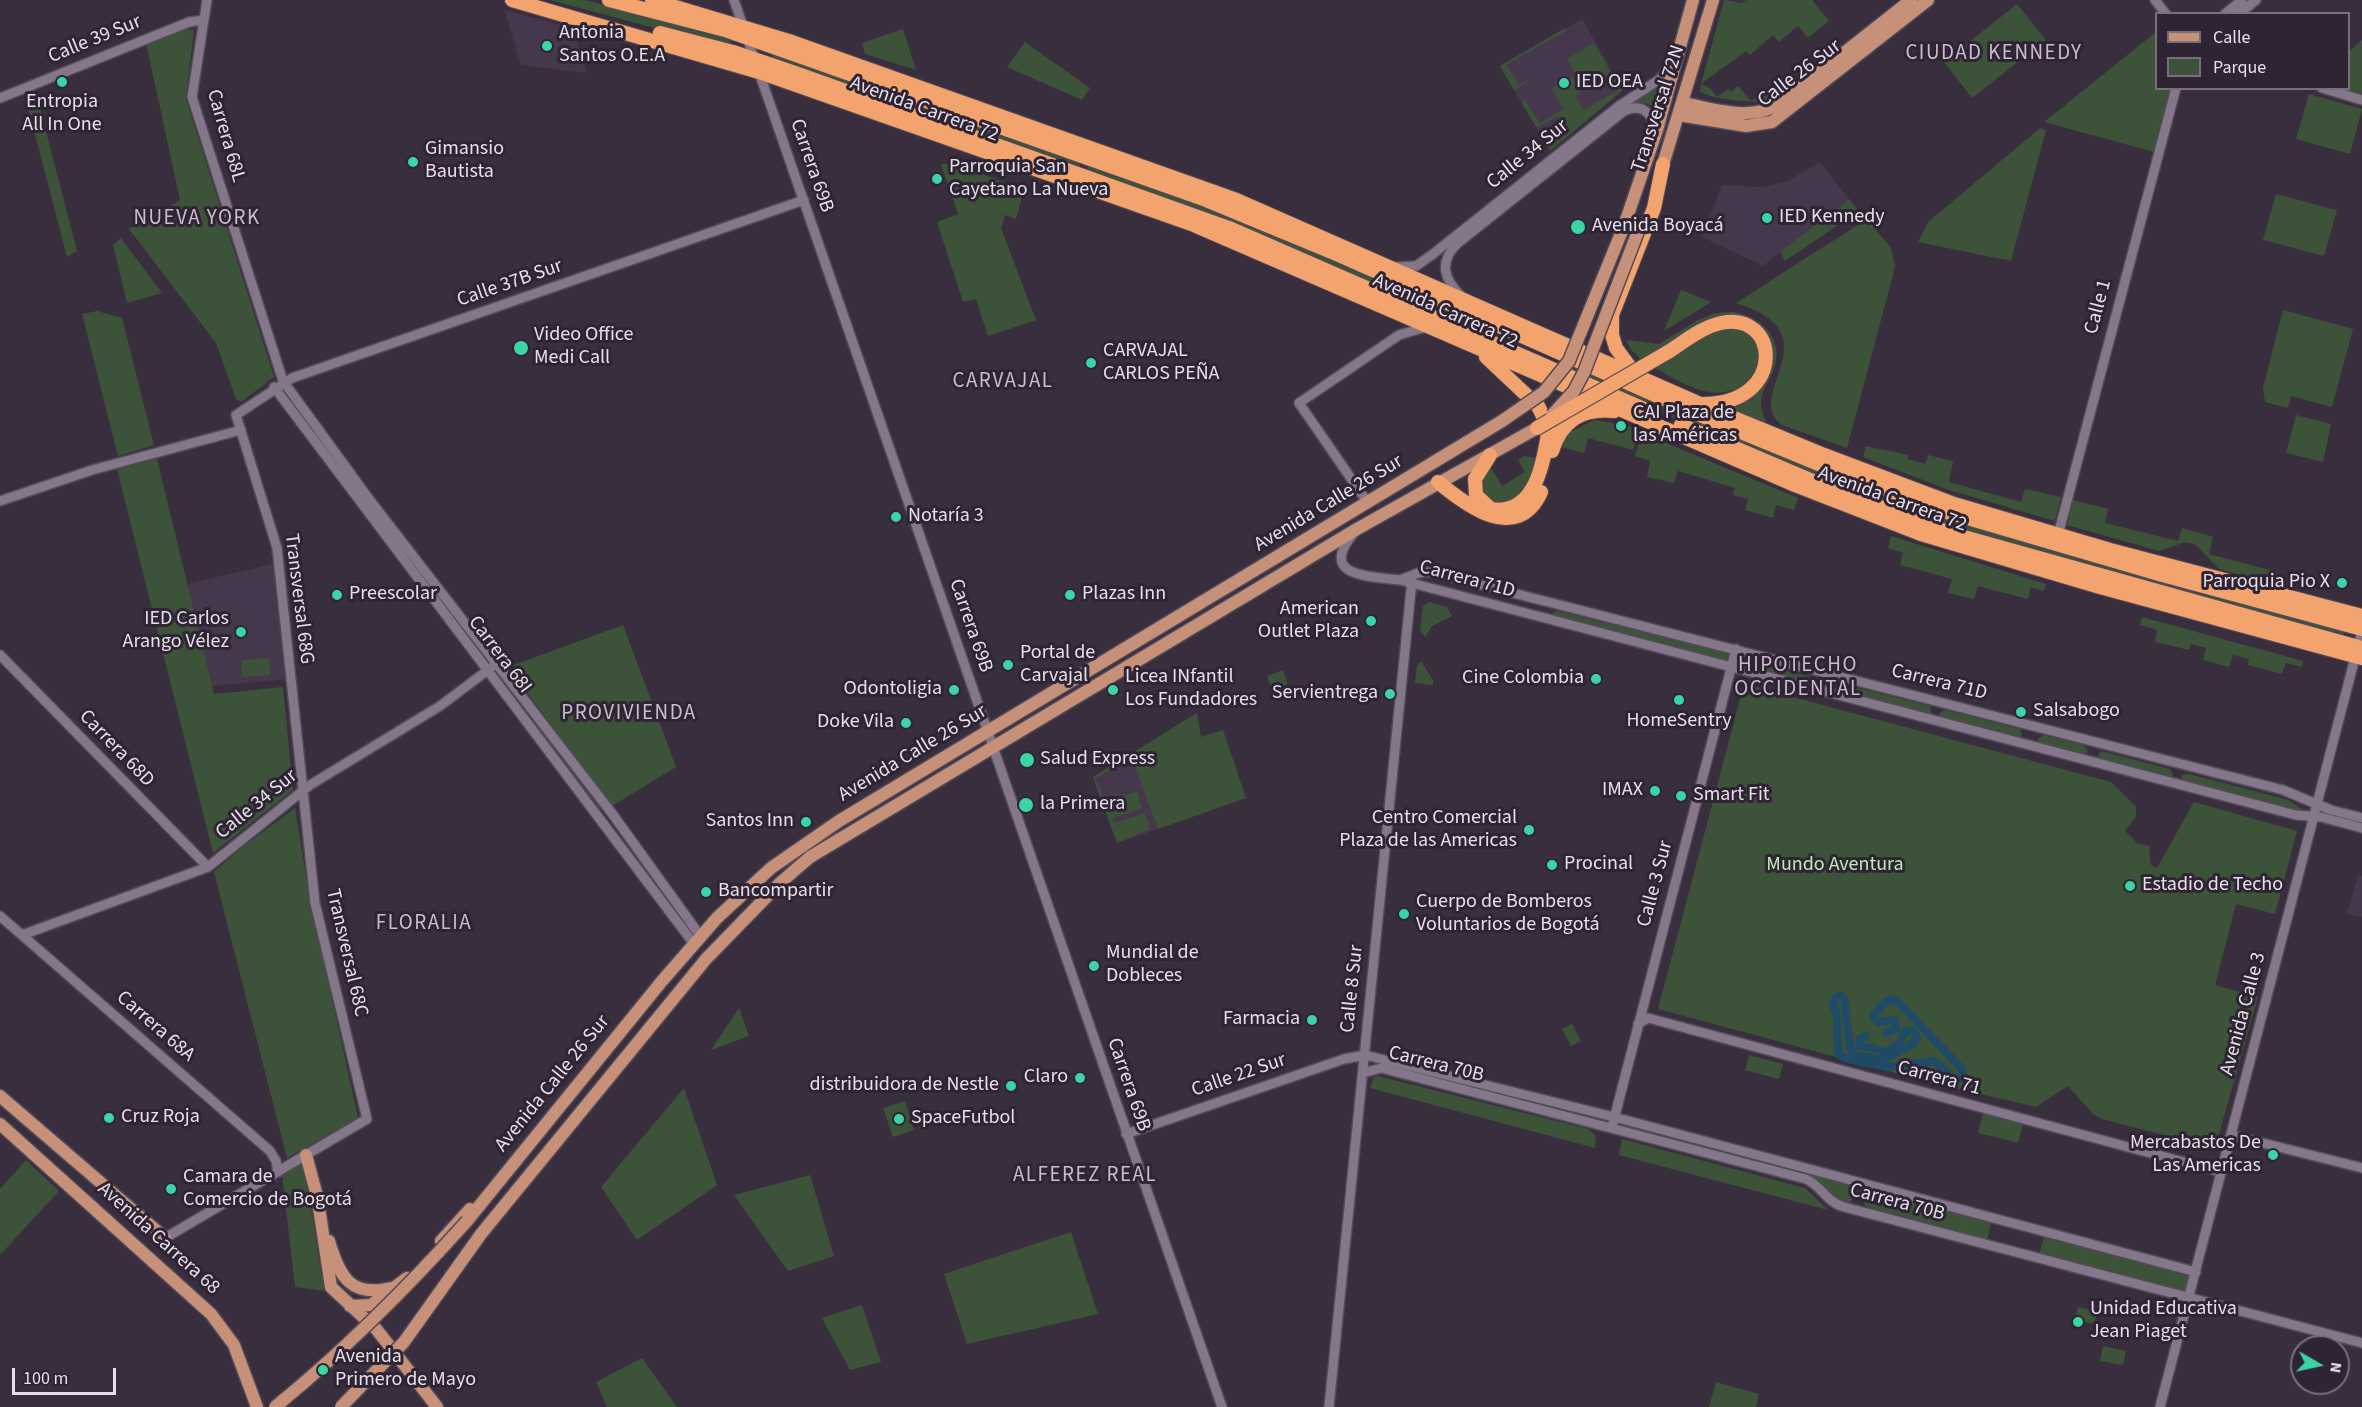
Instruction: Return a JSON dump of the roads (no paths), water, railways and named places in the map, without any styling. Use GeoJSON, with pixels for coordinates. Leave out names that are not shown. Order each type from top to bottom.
{"type":"FeatureCollection","features":[{"type":"Feature","properties":{"kind":"highway","name":"Avenida Carrera 72"},"geometry":{"type":"LineString","coordinates":[[512,0],[622,32],[757,66],[1020,165],[1221,236],[1626,412],[1847,506],[1928,537],[2236,625],[2360,652]]}},
{"type":"Feature","properties":{"kind":"highway","name":"Avenida Carrera 72"},"geometry":{"type":"LineString","coordinates":[[545,0],[1002,146],[1263,241],[1798,476],[1924,524],[2360,652]]}},
{"type":"Feature","properties":{"kind":"highway","name":"Avenida Carrera 72"},"geometry":{"type":"LineString","coordinates":[[609,0],[746,32],[1266,224],[1504,330],[1789,452],[1978,523],[2362,630]]}},
{"type":"Feature","properties":{"kind":"highway","name":"Avenida Carrera 72"},"geometry":{"type":"LineString","coordinates":[[652,0],[967,103],[1234,199],[1644,377],[1700,404],[1819,453],[1946,501],[2058,535],[2362,616]]}},
{"type":"Feature","properties":{"kind":"highway"},"geometry":{"type":"LineString","coordinates":[[611,20],[622,32]]}},
{"type":"Feature","properties":{"kind":"highway"},"geometry":{"type":"LineString","coordinates":[[967,103],[990,123]]}},
{"type":"Feature","properties":{"kind":"highway"},"geometry":{"type":"LineString","coordinates":[[1002,146],[1020,165]]}},
{"type":"Feature","properties":{"kind":"highway"},"geometry":{"type":"LineString","coordinates":[[1644,377],[1630,368],[1616,348],[1612,335],[1612,315],[1654,208],[1663,164]]}},
{"type":"Feature","properties":{"kind":"highway"},"geometry":{"type":"LineString","coordinates":[[1266,224],[1306,230]]}},
{"type":"Feature","properties":{"kind":"highway"},"geometry":{"type":"LineString","coordinates":[[1221,236],[1263,241]]}},
{"type":"Feature","properties":{"kind":"highway"},"geometry":{"type":"LineString","coordinates":[[1340,255],[1365,255]]}},
{"type":"Feature","properties":{"kind":"highway"},"geometry":{"type":"LineString","coordinates":[[1339,274],[1365,298]]}},
{"type":"Feature","properties":{"kind":"highway"},"geometry":{"type":"LineString","coordinates":[[1538,428],[1718,324],[1743,323],[1759,333],[1766,351],[1766,360],[1754,386],[1735,400],[1700,404]]}},
{"type":"Feature","properties":{"kind":"highway"},"geometry":{"type":"LineString","coordinates":[[1470,345],[1516,383],[1538,406],[1548,423],[1535,483],[1520,504],[1497,510],[1486,507],[1479,501],[1475,491],[1475,479],[1490,455]]}},
{"type":"Feature","properties":{"kind":"highway"},"geometry":{"type":"LineString","coordinates":[[1438,482],[1478,512],[1497,518],[1527,511],[1537,500],[1555,440],[1571,419],[1593,411],[1626,412]]}},
{"type":"Feature","properties":{"kind":"highway"},"geometry":{"type":"LineString","coordinates":[[1789,452],[1819,453]]}},
{"type":"Feature","properties":{"kind":"highway"},"geometry":{"type":"LineString","coordinates":[[1946,501],[1978,523]]}},
{"type":"Feature","properties":{"kind":"highway"},"geometry":{"type":"LineString","coordinates":[[1971,550],[1997,547]]}},
{"type":"Feature","properties":{"kind":"highway"},"geometry":{"type":"LineString","coordinates":[[2211,607],[2236,625]]}},
{"type":"Feature","properties":{"kind":"main road","name":"Transversal 72N"},"geometry":{"type":"LineString","coordinates":[[1624,226],[1657,130],[1693,0]]}},
{"type":"Feature","properties":{"kind":"main road","name":"Transversal 72N"},"geometry":{"type":"LineString","coordinates":[[1639,230],[1663,164],[1713,0]]}},
{"type":"Feature","properties":{"kind":"main road","name":"Calle 26 Sur"},"geometry":{"type":"LineString","coordinates":[[1680,109],[1755,115],[1779,111],[1920,1]]}},
{"type":"Feature","properties":{"kind":"main road","name":"Avenida Calle 26 Sur"},"geometry":{"type":"LineString","coordinates":[[275,1407],[347,1346],[400,1295],[467,1221],[698,940],[753,882],[838,821],[1368,503],[1502,421],[1544,392],[1569,361],[1624,226]]}},
{"type":"Feature","properties":{"kind":"main road","name":"Avenida Calle 26 Sur"},"geometry":{"type":"LineString","coordinates":[[341,1407],[399,1348],[481,1234],[706,959],[780,883],[810,857],[1357,529],[1538,428],[1557,412],[1579,383],[1639,230]]}},
{"type":"Feature","properties":{"kind":"main road","name":"Avenida Carrera 68"},"geometry":{"type":"LineString","coordinates":[[0,1096],[165,1238]]}},
{"type":"Feature","properties":{"kind":"main road","name":"Avenida Carrera 68"},"geometry":{"type":"LineString","coordinates":[[0,1124],[211,1314],[234,1345],[257,1407]]}},
{"type":"Feature","properties":{"kind":"main road"},"geometry":{"type":"LineString","coordinates":[[306,1155],[335,1262],[345,1280],[369,1289],[398,1287]]}},
{"type":"Feature","properties":{"kind":"main road"},"geometry":{"type":"LineString","coordinates":[[350,1306],[371,1305],[398,1287],[508,1169]]}},
{"type":"Feature","properties":{"kind":"main road"},"geometry":{"type":"LineString","coordinates":[[318,1201],[327,1277],[336,1294],[377,1330],[437,1407]]}},
{"type":"Feature","properties":{"kind":"street","name":"Carrera 68L"},"geometry":{"type":"LineString","coordinates":[[207,0],[192,83],[193,102],[283,381]]}},
{"type":"Feature","properties":{"kind":"street","name":"Carrera 69B"},"geometry":{"type":"LineString","coordinates":[[734,0],[1222,1407]]}},
{"type":"Feature","properties":{"kind":"street"},"geometry":{"type":"LineString","coordinates":[[2155,0],[2164,12]]}},
{"type":"Feature","properties":{"kind":"street"},"geometry":{"type":"LineString","coordinates":[[2227,12],[2242,0]]}},
{"type":"Feature","properties":{"kind":"street"},"geometry":{"type":"LineString","coordinates":[[2241,12],[2256,0]]}},
{"type":"Feature","properties":{"kind":"street","name":"Calle 39 Sur"},"geometry":{"type":"LineString","coordinates":[[0,98],[189,22],[204,20]]}},
{"type":"Feature","properties":{"kind":"street","name":"Calle 34 Sur"},"geometry":{"type":"LineString","coordinates":[[1463,298],[1446,277],[1444,262],[1452,249],[1494,209],[1619,106],[1660,79],[1679,53]]}},
{"type":"Feature","properties":{"kind":"street","name":"Calle 1"},"geometry":{"type":"LineString","coordinates":[[2058,535],[2175,90]]}},
{"type":"Feature","properties":{"kind":"street"},"geometry":{"type":"LineString","coordinates":[[2329,90],[2362,100]]}},
{"type":"Feature","properties":{"kind":"street","name":"Calle 34 Sur"},"geometry":{"type":"LineString","coordinates":[[1390,266],[1408,267],[1422,262],[1624,111],[1635,108],[1649,113],[1657,130]]}},
{"type":"Feature","properties":{"kind":"street","name":"Calle 37B Sur"},"geometry":{"type":"LineString","coordinates":[[236,415],[283,381],[804,200]]}},
{"type":"Feature","properties":{"kind":"street"},"geometry":{"type":"LineString","coordinates":[[1368,503],[1299,403],[1399,335],[1429,326]]}},
{"type":"Feature","properties":{"kind":"street","name":"Carrera 68I"},"geometry":{"type":"LineString","coordinates":[[283,381],[492,667]]}},
{"type":"Feature","properties":{"kind":"street","name":"Carrera 68I"},"geometry":{"type":"LineString","coordinates":[[274,387],[492,667],[611,812],[698,940]]}},
{"type":"Feature","properties":{"kind":"street","name":"Transversal 68G"},"geometry":{"type":"LineString","coordinates":[[236,415],[277,548],[301,792]]}},
{"type":"Feature","properties":{"kind":"street"},"geometry":{"type":"LineString","coordinates":[[0,501],[92,470],[241,430]]}},
{"type":"Feature","properties":{"kind":"street","name":"Carrera 71D"},"geometry":{"type":"LineString","coordinates":[[1357,529],[1341,553],[1341,559],[1346,570],[1359,575],[1400,580],[1412,579],[1431,572],[2283,790],[2317,804],[2362,818]]}},
{"type":"Feature","properties":{"kind":"street","name":"Carrera 71D"},"geometry":{"type":"LineString","coordinates":[[1412,579],[1731,669],[2296,815],[2314,816],[2362,828]]}},
{"type":"Feature","properties":{"kind":"street","name":"Calle 8 Sur"},"geometry":{"type":"LineString","coordinates":[[1329,1407],[1412,579]]}},
{"type":"Feature","properties":{"kind":"street","name":"Avenida Calle 3"},"geometry":{"type":"LineString","coordinates":[[2160,1407],[2317,804],[2360,652],[2362,630]]}},
{"type":"Feature","properties":{"kind":"street","name":"Calle 3 Sur"},"geometry":{"type":"LineString","coordinates":[[1611,1128],[1736,649]]}},
{"type":"Feature","properties":{"kind":"street","name":"Carrera 68D"},"geometry":{"type":"LineString","coordinates":[[0,655],[208,867]]}},
{"type":"Feature","properties":{"kind":"street","name":"Calle 34 Sur"},"geometry":{"type":"LineString","coordinates":[[22,935],[208,867],[301,792],[440,706],[492,667]]}},
{"type":"Feature","properties":{"kind":"street"},"geometry":{"type":"LineString","coordinates":[[1834,695],[1839,676]]}},
{"type":"Feature","properties":{"kind":"street"},"geometry":{"type":"LineString","coordinates":[[1933,721],[1938,701]]}},
{"type":"Feature","properties":{"kind":"street"},"geometry":{"type":"LineString","coordinates":[[2029,746],[2034,726]]}},
{"type":"Feature","properties":{"kind":"street"},"geometry":{"type":"LineString","coordinates":[[2090,762],[2096,742]]}},
{"type":"Feature","properties":{"kind":"street"},"geometry":{"type":"LineString","coordinates":[[2175,784],[2180,764]]}},
{"type":"Feature","properties":{"kind":"street","name":"Transversal 68C"},"geometry":{"type":"LineString","coordinates":[[301,792],[315,903],[367,1119],[306,1155]]}},
{"type":"Feature","properties":{"kind":"street","name":"Carrera 68A"},"geometry":{"type":"LineString","coordinates":[[0,916],[270,1151],[276,1161],[278,1172]]}},
{"type":"Feature","properties":{"kind":"street"},"geometry":{"type":"LineString","coordinates":[[1638,1023],[1648,1018],[1643,1007]]}},
{"type":"Feature","properties":{"kind":"street","name":"Carrera 71"},"geometry":{"type":"LineString","coordinates":[[1648,1018],[2221,1172]]}},
{"type":"Feature","properties":{"kind":"street","name":"Carrera 70B"},"geometry":{"type":"LineString","coordinates":[[1365,1055],[1614,1117],[2196,1272]]}},
{"type":"Feature","properties":{"kind":"street","name":"Calle 22 Sur"},"geometry":{"type":"LineString","coordinates":[[1126,1134],[1344,1059],[1365,1055]]}},
{"type":"Feature","properties":{"kind":"street","name":"Carrera 70B"},"geometry":{"type":"LineString","coordinates":[[1363,1073],[1380,1068],[1806,1179],[1817,1186],[1835,1205],[2362,1343]]}},
{"type":"Feature","properties":{"kind":"street"},"geometry":{"type":"LineString","coordinates":[[2231,1135],[2362,1168]]}},
{"type":"Feature","properties":{"kind":"street"},"geometry":{"type":"LineString","coordinates":[[165,1238],[306,1155]]}},
{"type":"Feature","properties":{"kind":"waterway"},"geometry":{"type":"LineString","coordinates":[[1866,1036],[1860,1039],[1859,1046],[1874,1048],[1884,1053],[1899,1044],[1906,1030],[1913,1031],[1917,1037],[1913,1044],[1882,1060],[1854,1055],[1850,1047],[1844,999],[1841,996],[1836,997],[1833,1004],[1837,1016],[1838,1054],[1844,1058],[1887,1067],[1934,1061],[1956,1080],[1963,1078],[1962,1069],[1897,1001],[1892,999],[1883,1004],[1873,1017],[1879,1022],[1895,1020],[1896,1029],[1886,1033]]}},
{"type":"Feature","properties":{"kind":"place","name":"Antonia Santos O.E.A"},"geometry":{"type":"Point","coordinates":[547,46]}},
{"type":"Feature","properties":{"kind":"place","name":"Entropia All In One"},"geometry":{"type":"Point","coordinates":[62,82]}},
{"type":"Feature","properties":{"kind":"place","name":"IED OEA"},"geometry":{"type":"Point","coordinates":[1564,83]}},
{"type":"Feature","properties":{"kind":"place","name":"Gimansio Bautista"},"geometry":{"type":"Point","coordinates":[413,162]}},
{"type":"Feature","properties":{"kind":"place","name":"Parroquia San Cayetano La Nueva"},"geometry":{"type":"Point","coordinates":[937,179]}},
{"type":"Feature","properties":{"kind":"place","name":"IED Kennedy"},"geometry":{"type":"Point","coordinates":[1767,218]}},
{"type":"Feature","properties":{"kind":"place","name":"Avenida Boyacá"},"geometry":{"type":"Point","coordinates":[1578,227]}},
{"type":"Feature","properties":{"kind":"place","name":"Video Office Medi Call"},"geometry":{"type":"Point","coordinates":[521,348]}},
{"type":"Feature","properties":{"kind":"place","name":"CARVAJAL CARLOS PEÑA"},"geometry":{"type":"Point","coordinates":[1091,363]}},
{"type":"Feature","properties":{"kind":"place","name":"CAI Plaza de las Américas"},"geometry":{"type":"Point","coordinates":[1621,426]}},
{"type":"Feature","properties":{"kind":"place","name":"Notaría 3"},"geometry":{"type":"Point","coordinates":[896,517]}},
{"type":"Feature","properties":{"kind":"place","name":"Parroquia Pio X"},"geometry":{"type":"Point","coordinates":[2342,583]}},
{"type":"Feature","properties":{"kind":"place","name":"Preescolar"},"geometry":{"type":"Point","coordinates":[337,595]}},
{"type":"Feature","properties":{"kind":"place","name":"Plazas Inn"},"geometry":{"type":"Point","coordinates":[1070,595]}},
{"type":"Feature","properties":{"kind":"place","name":"American Outlet Plaza"},"geometry":{"type":"Point","coordinates":[1371,621]}},
{"type":"Feature","properties":{"kind":"place","name":"IED Carlos Arango Vélez"},"geometry":{"type":"Point","coordinates":[241,632]}},
{"type":"Feature","properties":{"kind":"place","name":"Portal de Carvajal"},"geometry":{"type":"Point","coordinates":[1008,665]}},
{"type":"Feature","properties":{"kind":"place","name":"Cine Colombia"},"geometry":{"type":"Point","coordinates":[1596,679]}},
{"type":"Feature","properties":{"kind":"place","name":"Odontoligia"},"geometry":{"type":"Point","coordinates":[954,690]}},
{"type":"Feature","properties":{"kind":"place","name":"Licea INfantil Los Fundadores"},"geometry":{"type":"Point","coordinates":[1113,690]}},
{"type":"Feature","properties":{"kind":"place","name":"Servientrega"},"geometry":{"type":"Point","coordinates":[1390,694]}},
{"type":"Feature","properties":{"kind":"place","name":"HomeSentry"},"geometry":{"type":"Point","coordinates":[1679,700]}},
{"type":"Feature","properties":{"kind":"place","name":"Salsabogo"},"geometry":{"type":"Point","coordinates":[2021,712]}},
{"type":"Feature","properties":{"kind":"place","name":"Doke Vila"},"geometry":{"type":"Point","coordinates":[906,723]}},
{"type":"Feature","properties":{"kind":"place","name":"Salud Express"},"geometry":{"type":"Point","coordinates":[1027,760]}},
{"type":"Feature","properties":{"kind":"place","name":"IMAX"},"geometry":{"type":"Point","coordinates":[1655,791]}},
{"type":"Feature","properties":{"kind":"place","name":"Smart Fit"},"geometry":{"type":"Point","coordinates":[1681,796]}},
{"type":"Feature","properties":{"kind":"place","name":"la Primera"},"geometry":{"type":"Point","coordinates":[1026,805]}},
{"type":"Feature","properties":{"kind":"place","name":"Santos Inn"},"geometry":{"type":"Point","coordinates":[806,822]}},
{"type":"Feature","properties":{"kind":"place","name":"Centro Comercial Plaza de las Americas"},"geometry":{"type":"Point","coordinates":[1529,830]}},
{"type":"Feature","properties":{"kind":"place","name":"Procinal"},"geometry":{"type":"Point","coordinates":[1552,865]}},
{"type":"Feature","properties":{"kind":"place","name":"Estadio de Techo"},"geometry":{"type":"Point","coordinates":[2130,886]}},
{"type":"Feature","properties":{"kind":"place","name":"Bancompartir"},"geometry":{"type":"Point","coordinates":[706,892]}},
{"type":"Feature","properties":{"kind":"place","name":"Cuerpo de Bomberos Voluntarios de Bogotá"},"geometry":{"type":"Point","coordinates":[1404,914]}},
{"type":"Feature","properties":{"kind":"place","name":"Mundial de Dobleces"},"geometry":{"type":"Point","coordinates":[1094,966]}},
{"type":"Feature","properties":{"kind":"place","name":"Farmacia"},"geometry":{"type":"Point","coordinates":[1312,1020]}},
{"type":"Feature","properties":{"kind":"place","name":"Claro"},"geometry":{"type":"Point","coordinates":[1080,1078]}},
{"type":"Feature","properties":{"kind":"place","name":"distribuidora de Nestle"},"geometry":{"type":"Point","coordinates":[1011,1086]}},
{"type":"Feature","properties":{"kind":"place","name":"Cruz Roja"},"geometry":{"type":"Point","coordinates":[109,1118]}},
{"type":"Feature","properties":{"kind":"place","name":"SpaceFutbol"},"geometry":{"type":"Point","coordinates":[899,1119]}},
{"type":"Feature","properties":{"kind":"place","name":"Mercabastos De Las Americas"},"geometry":{"type":"Point","coordinates":[2273,1155]}},
{"type":"Feature","properties":{"kind":"place","name":"Camara de Comercio de Bogotá"},"geometry":{"type":"Point","coordinates":[171,1189]}},
{"type":"Feature","properties":{"kind":"place","name":"Unidad Educativa Jean Piaget"},"geometry":{"type":"Point","coordinates":[2078,1322]}},
{"type":"Feature","properties":{"kind":"place","name":"Avenida Primero de Mayo"},"geometry":{"type":"Point","coordinates":[323,1370]}},
{"type":"Feature","properties":{"kind":"district","name":"CIUDAD KENNEDY"},"geometry":{"type":"Point","coordinates":[1994,54]}},
{"type":"Feature","properties":{"kind":"district","name":"NUEVA YORK"},"geometry":{"type":"Point","coordinates":[197,219]}},
{"type":"Feature","properties":{"kind":"district","name":"CARVAJAL"},"geometry":{"type":"Point","coordinates":[1003,382]}},
{"type":"Feature","properties":{"kind":"district","name":"HIPOTECHO OCCIDENTAL"},"geometry":{"type":"Point","coordinates":[1798,678]}},
{"type":"Feature","properties":{"kind":"district","name":"PROVIVIENDA"},"geometry":{"type":"Point","coordinates":[629,714]}},
{"type":"Feature","properties":{"kind":"district","name":"FLORALIA"},"geometry":{"type":"Point","coordinates":[424,924]}},
{"type":"Feature","properties":{"kind":"district","name":"ALFEREZ REAL"},"geometry":{"type":"Point","coordinates":[1085,1176]}},
{"type":"Feature","properties":{"kind":"park label","name":"Mundo Aventura"},"geometry":{"type":"Point","coordinates":[1835,866]}}]}
